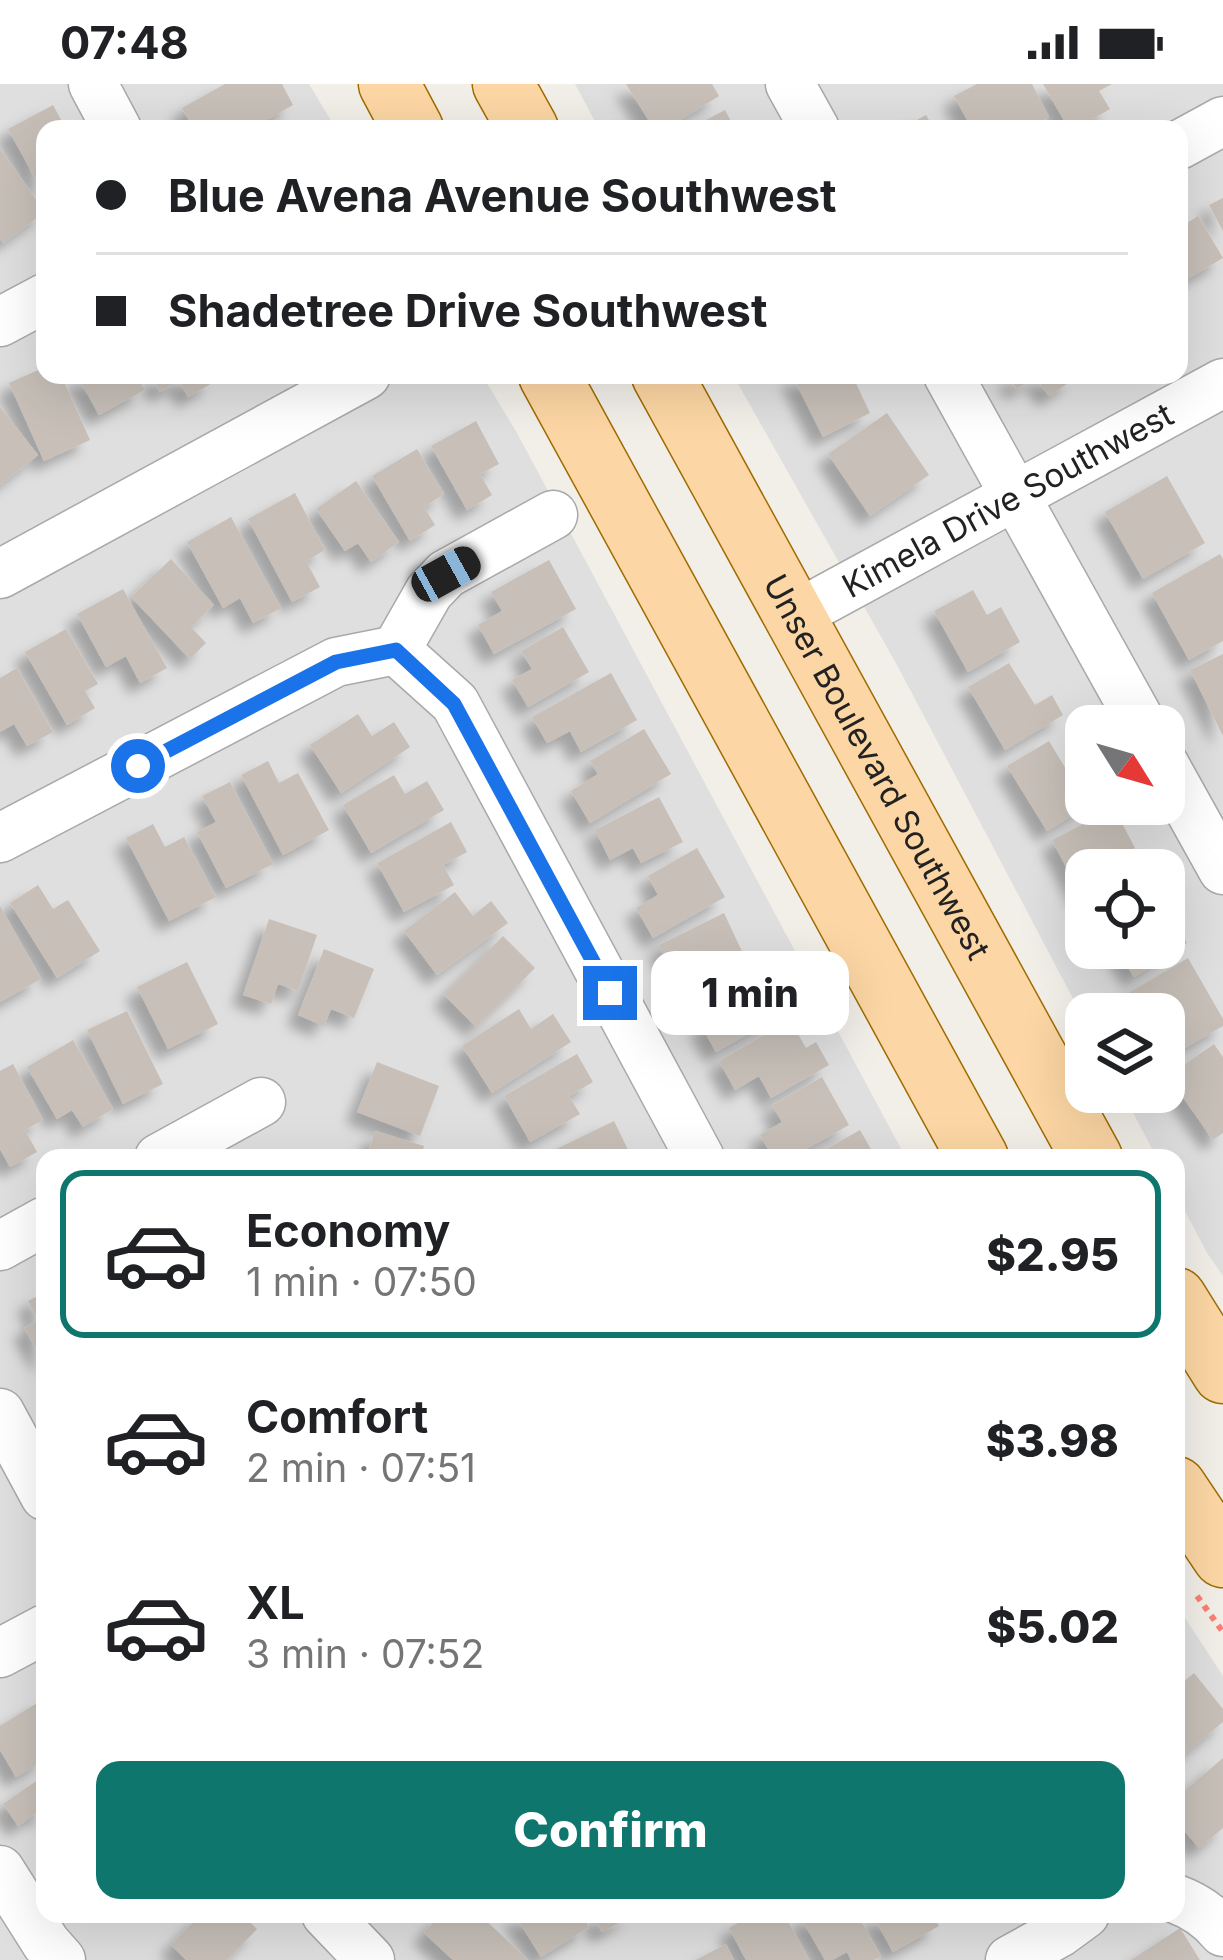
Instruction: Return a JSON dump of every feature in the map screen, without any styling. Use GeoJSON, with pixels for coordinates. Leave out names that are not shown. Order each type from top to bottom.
{"type":"FeatureCollection","features":[{"type":"Feature","properties":{"kind":"main road"},"geometry":{"type":"LineString","coordinates":[[388,84],[408,120]]}},
{"type":"Feature","properties":{"kind":"main road"},"geometry":{"type":"LineString","coordinates":[[503,84],[523,120]]}},
{"type":"Feature","properties":{"kind":"main road"},"geometry":{"type":"LineString","coordinates":[[554,384],[973,1149]]}},
{"type":"Feature","properties":{"kind":"main road","name":"Unser Boulevard Southwest"},"geometry":{"type":"LineString","coordinates":[[667,384],[1087,1149]]}},
{"type":"Feature","properties":{"kind":"main road"},"geometry":{"type":"LineString","coordinates":[[1185,1312],[1223,1373]]}},
{"type":"Feature","properties":{"kind":"main road"},"geometry":{"type":"LineString","coordinates":[[1185,1500],[1223,1557]]}},
{"type":"Feature","properties":{"kind":"street"},"geometry":{"type":"LineString","coordinates":[[93,84],[112,120]]}},
{"type":"Feature","properties":{"kind":"street"},"geometry":{"type":"LineString","coordinates":[[790,84],[809,120]]}},
{"type":"Feature","properties":{"kind":"street"},"geometry":{"type":"LineString","coordinates":[[1188,140],[1223,121]]}},
{"type":"Feature","properties":{"kind":"street"},"geometry":{"type":"LineString","coordinates":[[0,322],[36,303]]}},
{"type":"Feature","properties":{"kind":"street","name":"Kimela Drive Southwest"},"geometry":{"type":"LineString","coordinates":[[794,616],[1223,382]]}},
{"type":"Feature","properties":{"kind":"street"},"geometry":{"type":"LineString","coordinates":[[0,574],[348,384]]}},
{"type":"Feature","properties":{"kind":"street"},"geometry":{"type":"LineString","coordinates":[[953,384],[1131,705]]}},
{"type":"Feature","properties":{"kind":"street"},"geometry":{"type":"LineString","coordinates":[[0,838],[336,662],[396,650],[446,574],[553,515]]}},
{"type":"Feature","properties":{"kind":"street"},"geometry":{"type":"LineString","coordinates":[[396,650],[454,704],[695,1149]]}},
{"type":"Feature","properties":{"kind":"street"},"geometry":{"type":"LineString","coordinates":[[1185,802],[1223,870]]}},
{"type":"Feature","properties":{"kind":"street"},"geometry":{"type":"LineString","coordinates":[[175,1149],[261,1102]]}},
{"type":"Feature","properties":{"kind":"street"},"geometry":{"type":"LineString","coordinates":[[0,1246],[36,1226]]}},
{"type":"Feature","properties":{"kind":"street"},"geometry":{"type":"LineString","coordinates":[[0,1413],[36,1479]]}},
{"type":"Feature","properties":{"kind":"street"},"geometry":{"type":"LineString","coordinates":[[0,1654],[36,1634]]}},
{"type":"Feature","properties":{"kind":"street"},"geometry":{"type":"LineString","coordinates":[[0,1870],[62,1960]]}},
{"type":"Feature","properties":{"kind":"street"},"geometry":{"type":"LineString","coordinates":[[1185,1902],[1223,1933]]}},
{"type":"Feature","properties":{"kind":"street"},"geometry":{"type":"LineString","coordinates":[[1010,1960],[1073,1923]]}},
{"type":"Feature","properties":{"kind":"shaded area"},"geometry":{"type":"Polygon","coordinates":[[[0,84],[309,84],[331,120],[36,120],[36,384],[487,384],[901,1149],[36,1149],[36,1923],[1185,1923],[1185,1618],[1223,1676],[1223,1960],[0,1960],[0,84]]]}},
{"type":"Feature","properties":{"kind":"shaded area"},"geometry":{"type":"Polygon","coordinates":[[[575,84],[1223,84],[1223,1276],[1185,1211],[1185,1149],[1152,1149],[1133,1113],[1185,1113],[1185,993],[1070,993],[897,665],[738,384],[1188,384],[1188,120],[594,120],[575,84]]]}},
{"type":"Feature","properties":{"kind":"building"},"geometry":{"type":"Polygon","coordinates":[[[225,84],[282,84],[293,105],[266,120],[189,120],[182,108],[225,84]]]}},
{"type":"Feature","properties":{"kind":"building"},"geometry":{"type":"Polygon","coordinates":[[[626,84],[712,84],[719,96],[680,120],[648,120],[626,84]]]}},
{"type":"Feature","properties":{"kind":"building"},"geometry":{"type":"Polygon","coordinates":[[[977,84],[1032,84],[1049,117],[967,120],[954,96],[977,84]]]}},
{"type":"Feature","properties":{"kind":"building"},"geometry":{"type":"Polygon","coordinates":[[[1043,84],[1112,84],[1099,91],[1110,109],[1091,120],[1064,120],[1043,84]]]}},
{"type":"Feature","properties":{"kind":"building"},"geometry":{"type":"Polygon","coordinates":[[[53,105],[61,120],[36,120],[36,180],[8,129],[53,105]]]}},
{"type":"Feature","properties":{"kind":"building"},"geometry":{"type":"Polygon","coordinates":[[[725,110],[730,120],[706,120],[725,110]]]}},
{"type":"Feature","properties":{"kind":"building"},"geometry":{"type":"Polygon","coordinates":[[[0,149],[36,199],[36,219],[3,243],[0,149]]]}},
{"type":"Feature","properties":{"kind":"building"},"geometry":{"type":"Polygon","coordinates":[[[1223,198],[1223,231],[1209,205],[1223,198]]]}},
{"type":"Feature","properties":{"kind":"building"},"geometry":{"type":"Polygon","coordinates":[[[1198,216],[1223,258],[1188,279],[1188,222],[1198,216]]]}},
{"type":"Feature","properties":{"kind":"building"},"geometry":{"type":"Polygon","coordinates":[[[36,371],[36,384],[65,384],[90,440],[44,461],[9,383],[36,371]]]}},
{"type":"Feature","properties":{"kind":"building"},"geometry":{"type":"Polygon","coordinates":[[[82,384],[141,384],[145,390],[99,415],[82,384]]]}},
{"type":"Feature","properties":{"kind":"building"},"geometry":{"type":"Polygon","coordinates":[[[181,384],[211,384],[188,397],[181,384]]]}},
{"type":"Feature","properties":{"kind":"building"},"geometry":{"type":"Polygon","coordinates":[[[796,384],[856,384],[870,413],[823,437],[796,384]]]}},
{"type":"Feature","properties":{"kind":"building"},"geometry":{"type":"Polygon","coordinates":[[[1040,384],[1067,384],[1049,396],[1040,384]]]}},
{"type":"Feature","properties":{"kind":"building"},"geometry":{"type":"Polygon","coordinates":[[[0,407],[38,455],[0,485],[0,407]]]}},
{"type":"Feature","properties":{"kind":"building"},"geometry":{"type":"Polygon","coordinates":[[[887,413],[929,475],[870,516],[828,454],[887,413]]]}},
{"type":"Feature","properties":{"kind":"building"},"geometry":{"type":"Polygon","coordinates":[[[476,421],[499,464],[480,474],[492,495],[467,510],[431,446],[476,421]]]}},
{"type":"Feature","properties":{"kind":"building"},"geometry":{"type":"Polygon","coordinates":[[[417,449],[444,494],[424,507],[435,525],[410,541],[372,476],[417,449]]]}},
{"type":"Feature","properties":{"kind":"building"},"geometry":{"type":"Polygon","coordinates":[[[1167,476],[1205,543],[1143,579],[1105,512],[1167,476]]]}},
{"type":"Feature","properties":{"kind":"building"},"geometry":{"type":"Polygon","coordinates":[[[356,481],[399,542],[371,562],[358,543],[345,551],[316,509],[356,481]]]}},
{"type":"Feature","properties":{"kind":"building"},"geometry":{"type":"Polygon","coordinates":[[[295,493],[325,550],[306,561],[320,587],[292,602],[248,519],[295,493]]]}},
{"type":"Feature","properties":{"kind":"building"},"geometry":{"type":"Polygon","coordinates":[[[231,517],[281,608],[253,623],[240,598],[223,608],[187,542],[231,517]]]}},
{"type":"Feature","properties":{"kind":"building"},"geometry":{"type":"Polygon","coordinates":[[[1220,554],[1223,641],[1189,660],[1152,593],[1220,554]]]}},
{"type":"Feature","properties":{"kind":"building"},"geometry":{"type":"Polygon","coordinates":[[[171,559],[214,605],[191,627],[206,643],[190,659],[131,597],[171,559]]]}},
{"type":"Feature","properties":{"kind":"building"},"geometry":{"type":"Polygon","coordinates":[[[549,560],[576,609],[494,654],[478,625],[502,611],[491,592],[549,560]]]}},
{"type":"Feature","properties":{"kind":"building"},"geometry":{"type":"Polygon","coordinates":[[[123,589],[167,668],[140,683],[126,656],[106,667],[77,614],[123,589]]]}},
{"type":"Feature","properties":{"kind":"building"},"geometry":{"type":"Polygon","coordinates":[[[973,590],[987,615],[1001,607],[1020,642],[968,672],[934,611],[973,590]]]}},
{"type":"Feature","properties":{"kind":"building"},"geometry":{"type":"Polygon","coordinates":[[[563,627],[589,672],[528,707],[512,680],[532,669],[521,651],[563,627]]]}},
{"type":"Feature","properties":{"kind":"building"},"geometry":{"type":"Polygon","coordinates":[[[66,629],[98,684],[85,691],[95,708],[67,725],[25,652],[66,629]]]}},
{"type":"Feature","properties":{"kind":"building"},"geometry":{"type":"Polygon","coordinates":[[[1223,654],[1223,736],[1190,670],[1223,654]]]}},
{"type":"Feature","properties":{"kind":"building"},"geometry":{"type":"Polygon","coordinates":[[[1009,663],[1035,705],[1052,695],[1063,715],[1005,750],[968,687],[1009,663]]]}},
{"type":"Feature","properties":{"kind":"building"},"geometry":{"type":"Polygon","coordinates":[[[17,668],[53,732],[27,746],[14,724],[0,732],[0,678],[17,668]]]}},
{"type":"Feature","properties":{"kind":"building"},"geometry":{"type":"Polygon","coordinates":[[[611,673],[637,720],[581,752],[570,731],[547,743],[532,717],[611,673]]]}},
{"type":"Feature","properties":{"kind":"building"},"geometry":{"type":"Polygon","coordinates":[[[358,714],[372,736],[394,722],[410,747],[341,793],[310,745],[358,714]]]}},
{"type":"Feature","properties":{"kind":"building"},"geometry":{"type":"Polygon","coordinates":[[[644,729],[671,774],[590,823],[571,791],[598,774],[590,761],[644,729]]]}},
{"type":"Feature","properties":{"kind":"building"},"geometry":{"type":"Polygon","coordinates":[[[1049,741],[1065,767],[1065,820],[1047,831],[1007,766],[1049,741]]]}},
{"type":"Feature","properties":{"kind":"building"},"geometry":{"type":"Polygon","coordinates":[[[268,761],[279,783],[298,773],[329,830],[283,855],[241,775],[268,761]]]}},
{"type":"Feature","properties":{"kind":"building"},"geometry":{"type":"Polygon","coordinates":[[[394,775],[405,794],[427,781],[444,810],[371,853],[343,805],[394,775]]]}},
{"type":"Feature","properties":{"kind":"building"},"geometry":{"type":"Polygon","coordinates":[[[230,782],[273,864],[226,888],[197,832],[216,822],[202,796],[230,782]]]}},
{"type":"Feature","properties":{"kind":"building"},"geometry":{"type":"Polygon","coordinates":[[[659,797],[683,842],[641,863],[633,848],[610,860],[595,830],[659,797]]]}},
{"type":"Feature","properties":{"kind":"building"},"geometry":{"type":"Polygon","coordinates":[[[451,822],[467,852],[443,865],[454,885],[404,912],[377,863],[451,822]]]}},
{"type":"Feature","properties":{"kind":"building"},"geometry":{"type":"Polygon","coordinates":[[[153,824],[165,847],[184,837],[216,897],[169,921],[126,838],[153,824]]]}},
{"type":"Feature","properties":{"kind":"building"},"geometry":{"type":"Polygon","coordinates":[[[1081,825],[1123,825],[1135,848],[1065,849],[1065,865],[1052,840],[1081,825]]]}},
{"type":"Feature","properties":{"kind":"building"},"geometry":{"type":"Polygon","coordinates":[[[697,848],[725,897],[653,938],[636,908],[658,895],[648,876],[697,848]]]}},
{"type":"Feature","properties":{"kind":"building"},"geometry":{"type":"Polygon","coordinates":[[[38,885],[53,909],[68,900],[100,951],[57,978],[10,903],[38,885]]]}},
{"type":"Feature","properties":{"kind":"building"},"geometry":{"type":"Polygon","coordinates":[[[455,892],[473,916],[491,901],[508,923],[437,975],[404,931],[455,892]]]}},
{"type":"Feature","properties":{"kind":"building"},"geometry":{"type":"Polygon","coordinates":[[[0,906],[41,979],[0,1002],[0,906]]]}},
{"type":"Feature","properties":{"kind":"building"},"geometry":{"type":"Polygon","coordinates":[[[724,913],[746,960],[701,982],[692,965],[673,974],[659,945],[724,913]]]}},
{"type":"Feature","properties":{"kind":"building"},"geometry":{"type":"Polygon","coordinates":[[[269,919],[317,935],[298,991],[278,984],[271,1004],[243,995],[269,919]]]}},
{"type":"Feature","properties":{"kind":"building"},"geometry":{"type":"Polygon","coordinates":[[[503,936],[535,968],[476,1027],[444,995],[503,936]]]}},
{"type":"Feature","properties":{"kind":"building"},"geometry":{"type":"Polygon","coordinates":[[[324,949],[374,969],[354,1018],[331,1009],[324,1026],[298,1015],[324,949]]]}},
{"type":"Feature","properties":{"kind":"building"},"geometry":{"type":"Polygon","coordinates":[[[770,959],[797,1006],[716,1052],[701,1025],[724,1012],[713,991],[770,959]]]}},
{"type":"Feature","properties":{"kind":"building"},"geometry":{"type":"Polygon","coordinates":[[[1185,960],[1223,1026],[1185,1048],[1185,993],[1128,993],[1169,969],[1185,969],[1185,960]]]}},
{"type":"Feature","properties":{"kind":"building"},"geometry":{"type":"Polygon","coordinates":[[[187,962],[218,1024],[168,1049],[137,987],[187,962]]]}},
{"type":"Feature","properties":{"kind":"building"},"geometry":{"type":"Polygon","coordinates":[[[519,1009],[531,1029],[553,1014],[571,1042],[492,1093],[462,1046],[519,1009]]]}},
{"type":"Feature","properties":{"kind":"building"},"geometry":{"type":"Polygon","coordinates":[[[127,1011],[163,1084],[123,1104],[87,1030],[127,1011]]]}},
{"type":"Feature","properties":{"kind":"building"},"geometry":{"type":"Polygon","coordinates":[[[790,1020],[806,1048],[816,1042],[829,1065],[771,1098],[759,1076],[735,1090],[719,1061],[790,1020]]]}},
{"type":"Feature","properties":{"kind":"building"},"geometry":{"type":"Polygon","coordinates":[[[73,1040],[113,1109],[83,1127],[72,1110],[57,1119],[27,1067],[73,1040]]]}},
{"type":"Feature","properties":{"kind":"building"},"geometry":{"type":"Polygon","coordinates":[[[1214,1044],[1223,1057],[1223,1133],[1213,1140],[1185,1100],[1185,1064],[1214,1044]]]}},
{"type":"Feature","properties":{"kind":"building"},"geometry":{"type":"Polygon","coordinates":[[[577,1054],[593,1082],[569,1096],[580,1114],[530,1142],[504,1096],[577,1054]]]}},
{"type":"Feature","properties":{"kind":"building"},"geometry":{"type":"Polygon","coordinates":[[[377,1062],[439,1086],[420,1136],[357,1112],[377,1062]]]}},
{"type":"Feature","properties":{"kind":"building"},"geometry":{"type":"Polygon","coordinates":[[[13,1064],[43,1120],[25,1130],[36,1153],[10,1167],[0,1149],[0,1071],[13,1064]]]}},
{"type":"Feature","properties":{"kind":"building"},"geometry":{"type":"Polygon","coordinates":[[[822,1077],[849,1125],[806,1149],[768,1149],[760,1135],[782,1122],[772,1105],[822,1077]]]}},
{"type":"Feature","properties":{"kind":"building"},"geometry":{"type":"Polygon","coordinates":[[[614,1121],[628,1149],[556,1149],[614,1121]]]}},
{"type":"Feature","properties":{"kind":"building"},"geometry":{"type":"Polygon","coordinates":[[[860,1130],[871,1149],[827,1149],[860,1130]]]}},
{"type":"Feature","properties":{"kind":"building"},"geometry":{"type":"Polygon","coordinates":[[[375,1131],[424,1146],[423,1149],[370,1149],[375,1131]]]}},
{"type":"Feature","properties":{"kind":"building"},"geometry":{"type":"Polygon","coordinates":[[[36,1321],[36,1349],[24,1328],[36,1321]]]}},
{"type":"Feature","properties":{"kind":"building"},"geometry":{"type":"Polygon","coordinates":[[[1194,1673],[1223,1709],[1223,1722],[1185,1753],[1185,1680],[1194,1673]]]}},
{"type":"Feature","properties":{"kind":"building"},"geometry":{"type":"Polygon","coordinates":[[[36,1704],[36,1765],[16,1777],[0,1750],[0,1726],[36,1704]]]}},
{"type":"Feature","properties":{"kind":"building"},"geometry":{"type":"Polygon","coordinates":[[[1223,1758],[1223,1828],[1199,1848],[1185,1832],[1185,1790],[1223,1758]]]}},
{"type":"Feature","properties":{"kind":"building"},"geometry":{"type":"Polygon","coordinates":[[[36,1781],[36,1813],[18,1826],[3,1804],[36,1781]]]}},
{"type":"Feature","properties":{"kind":"building"},"geometry":{"type":"Polygon","coordinates":[[[192,1923],[251,1923],[257,1929],[227,1960],[186,1960],[171,1945],[192,1923]]]}},
{"type":"Feature","properties":{"kind":"building"},"geometry":{"type":"Polygon","coordinates":[[[433,1923],[489,1923],[528,1960],[453,1960],[424,1933],[433,1923]]]}},
{"type":"Feature","properties":{"kind":"building"},"geometry":{"type":"Polygon","coordinates":[[[520,1923],[587,1923],[589,1927],[541,1957],[520,1923]]]}},
{"type":"Feature","properties":{"kind":"building"},"geometry":{"type":"Polygon","coordinates":[[[597,1923],[619,1923],[602,1932],[597,1923]]]}},
{"type":"Feature","properties":{"kind":"building"},"geometry":{"type":"Polygon","coordinates":[[[738,1923],[789,1923],[809,1960],[746,1960],[729,1928],[738,1923]]]}},
{"type":"Feature","properties":{"kind":"building"},"geometry":{"type":"Polygon","coordinates":[[[804,1923],[862,1923],[881,1956],[851,1960],[847,1952],[825,1960],[804,1923]]]}},
{"type":"Feature","properties":{"kind":"building"},"geometry":{"type":"Polygon","coordinates":[[[877,1923],[937,1923],[939,1926],[893,1952],[877,1923]]]}},
{"type":"Feature","properties":{"kind":"building"},"geometry":{"type":"Polygon","coordinates":[[[1180,1928],[1200,1960],[1131,1960],[1180,1928]]]}},
{"type":"Feature","properties":{"kind":"building"},"geometry":{"type":"Polygon","coordinates":[[[726,1944],[734,1960],[696,1960],[726,1944]]]}},
{"type":"Feature","properties":{"kind":"route"},"geometry":{"type":"LineString","coordinates":[[138,766],[336,662],[396,650],[454,704],[610,993]]}}]}
